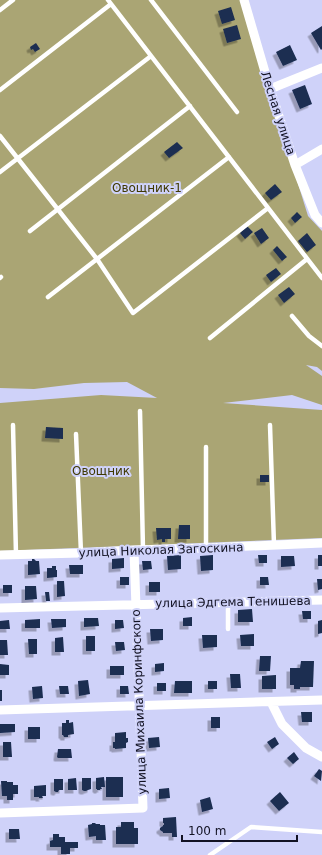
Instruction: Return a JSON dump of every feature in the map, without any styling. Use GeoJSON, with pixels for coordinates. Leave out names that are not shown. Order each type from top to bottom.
{"type":"FeatureCollection","features":[{"type":"Feature","properties":{"kind":"street","name":"Лесная улица"},"geometry":{"type":"LineString","coordinates":[[244,0],[270,89],[295,165],[315,215],[322,223]]}},
{"type":"Feature","properties":{"kind":"street"},"geometry":{"type":"LineString","coordinates":[[270,89],[322,68]]}},
{"type":"Feature","properties":{"kind":"street"},"geometry":{"type":"LineString","coordinates":[[295,165],[322,149]]}},
{"type":"Feature","properties":{"kind":"street","name":"улица Николая Загоскина"},"geometry":{"type":"LineString","coordinates":[[0,555],[274,546],[322,543]]}},
{"type":"Feature","properties":{"kind":"street","name":"улица Михаила Коринфского"},"geometry":{"type":"LineString","coordinates":[[0,813],[143,808],[136,604],[138,550]]}},
{"type":"Feature","properties":{"kind":"street","name":"улица Эдгема Тенишева"},"geometry":{"type":"LineString","coordinates":[[0,608],[322,600]]}},
{"type":"Feature","properties":{"kind":"street"},"geometry":{"type":"LineString","coordinates":[[0,710],[322,700]]}},
{"type":"Feature","properties":{"kind":"street"},"geometry":{"type":"LineString","coordinates":[[271,702],[282,724],[306,748],[322,756]]}},
{"type":"Feature","properties":{"kind":"lane"},"geometry":{"type":"LineString","coordinates":[[0,10],[13,0]]}},
{"type":"Feature","properties":{"kind":"lane"},"geometry":{"type":"LineString","coordinates":[[151,0],[238,112]]}},
{"type":"Feature","properties":{"kind":"lane"},"geometry":{"type":"LineString","coordinates":[[0,90],[110,2],[322,278]]}},
{"type":"Feature","properties":{"kind":"lane"},"geometry":{"type":"LineString","coordinates":[[0,172],[151,56]]}},
{"type":"Feature","properties":{"kind":"lane"},"geometry":{"type":"LineString","coordinates":[[30,231],[190,106]]}},
{"type":"Feature","properties":{"kind":"lane"},"geometry":{"type":"LineString","coordinates":[[0,136],[97,259],[133,313],[268,208]]}},
{"type":"Feature","properties":{"kind":"lane"},"geometry":{"type":"LineString","coordinates":[[48,297],[229,158]]}},
{"type":"Feature","properties":{"kind":"lane"},"geometry":{"type":"LineString","coordinates":[[210,338],[307,259]]}},
{"type":"Feature","properties":{"kind":"lane"},"geometry":{"type":"LineString","coordinates":[[292,316],[309,336],[322,346]]}},
{"type":"Feature","properties":{"kind":"lane"},"geometry":{"type":"LineString","coordinates":[[138,550],[140,411]]}},
{"type":"Feature","properties":{"kind":"lane"},"geometry":{"type":"LineString","coordinates":[[13,425],[16,555]]}},
{"type":"Feature","properties":{"kind":"lane"},"geometry":{"type":"LineString","coordinates":[[270,425],[274,546]]}},
{"type":"Feature","properties":{"kind":"lane"},"geometry":{"type":"LineString","coordinates":[[76,434],[81,553]]}},
{"type":"Feature","properties":{"kind":"lane"},"geometry":{"type":"LineString","coordinates":[[206,447],[206,548]]}},
{"type":"Feature","properties":{"kind":"lane"},"geometry":{"type":"LineString","coordinates":[[228,602],[228,629]]}},
{"type":"Feature","properties":{"kind":"lane"},"geometry":{"type":"LineString","coordinates":[[210,855],[251,827],[322,832]]}},
{"type":"Feature","properties":{"kind":"green space","name":"Овощник-1"},"geometry":{"type":"Polygon","coordinates":[[[0,0],[241,0],[308,216],[322,231],[322,371],[317,367],[306,365],[322,376],[322,405],[292,395],[223,403],[322,410],[322,538],[0,551],[0,403],[101,395],[157,398],[127,382],[84,383],[34,389],[0,388],[0,0]]]}},
{"type":"Feature","properties":{"kind":"building"},"geometry":{"type":"Polygon","coordinates":[[[231,7],[235,20],[222,24],[218,11],[231,7]]]}},
{"type":"Feature","properties":{"kind":"building"},"geometry":{"type":"Polygon","coordinates":[[[237,25],[241,39],[227,43],[223,29],[237,25]]]}},
{"type":"Feature","properties":{"kind":"building"},"geometry":{"type":"Polygon","coordinates":[[[322,26],[322,49],[321,50],[311,33],[322,26]]]}},
{"type":"Feature","properties":{"kind":"building"},"geometry":{"type":"Polygon","coordinates":[[[36,43],[40,49],[35,52],[33,49],[31,50],[30,47],[36,43]]]}},
{"type":"Feature","properties":{"kind":"building"},"geometry":{"type":"Polygon","coordinates":[[[290,45],[297,60],[283,66],[276,52],[290,45]]]}},
{"type":"Feature","properties":{"kind":"building"},"geometry":{"type":"Polygon","coordinates":[[[305,85],[312,104],[300,109],[292,90],[305,85]]]}},
{"type":"Feature","properties":{"kind":"building"},"geometry":{"type":"Polygon","coordinates":[[[177,142],[183,148],[169,158],[164,152],[177,142]]]}},
{"type":"Feature","properties":{"kind":"building"},"geometry":{"type":"Polygon","coordinates":[[[275,184],[282,192],[271,200],[265,193],[275,184]]]}},
{"type":"Feature","properties":{"kind":"building"},"geometry":{"type":"Polygon","coordinates":[[[297,212],[302,217],[295,223],[291,218],[297,212]]]}},
{"type":"Feature","properties":{"kind":"building"},"geometry":{"type":"Polygon","coordinates":[[[247,226],[253,232],[245,239],[240,233],[247,226]]]}},
{"type":"Feature","properties":{"kind":"building"},"geometry":{"type":"Polygon","coordinates":[[[262,228],[269,238],[261,244],[254,233],[262,228]]]}},
{"type":"Feature","properties":{"kind":"building"},"geometry":{"type":"Polygon","coordinates":[[[307,233],[316,245],[307,252],[298,241],[307,233]]]}},
{"type":"Feature","properties":{"kind":"building"},"geometry":{"type":"Polygon","coordinates":[[[277,246],[287,257],[282,261],[273,250],[277,246]]]}},
{"type":"Feature","properties":{"kind":"building"},"geometry":{"type":"Polygon","coordinates":[[[276,268],[281,274],[271,282],[266,275],[276,268]]]}},
{"type":"Feature","properties":{"kind":"building"},"geometry":{"type":"Polygon","coordinates":[[[289,287],[295,294],[284,303],[278,295],[289,287]]]}},
{"type":"Feature","properties":{"kind":"building"},"geometry":{"type":"Polygon","coordinates":[[[46,427],[63,428],[63,439],[45,438],[46,427]]]}},
{"type":"Feature","properties":{"kind":"building"},"geometry":{"type":"Polygon","coordinates":[[[260,475],[269,475],[269,482],[260,482],[260,475]]]}},
{"type":"Feature","properties":{"kind":"building"},"geometry":{"type":"Polygon","coordinates":[[[179,525],[190,525],[190,539],[178,539],[179,525]]]}},
{"type":"Feature","properties":{"kind":"building"},"geometry":{"type":"Polygon","coordinates":[[[156,528],[171,528],[171,539],[165,539],[165,542],[162,542],[162,539],[157,540],[156,528]]]}},
{"type":"Feature","properties":{"kind":"building"},"geometry":{"type":"Polygon","coordinates":[[[181,555],[181,569],[168,570],[167,556],[181,555]]]}},
{"type":"Feature","properties":{"kind":"building"},"geometry":{"type":"Polygon","coordinates":[[[213,555],[213,570],[201,571],[200,556],[213,555]]]}},
{"type":"Feature","properties":{"kind":"building"},"geometry":{"type":"Polygon","coordinates":[[[258,555],[267,555],[267,563],[259,563],[258,555]]]}},
{"type":"Feature","properties":{"kind":"building"},"geometry":{"type":"Polygon","coordinates":[[[318,555],[322,555],[322,566],[318,566],[318,555]]]}},
{"type":"Feature","properties":{"kind":"building"},"geometry":{"type":"Polygon","coordinates":[[[281,556],[294,556],[295,566],[281,567],[281,556]]]}},
{"type":"Feature","properties":{"kind":"building"},"geometry":{"type":"Polygon","coordinates":[[[124,558],[124,568],[112,569],[112,559],[124,558]]]}},
{"type":"Feature","properties":{"kind":"building"},"geometry":{"type":"Polygon","coordinates":[[[32,559],[39,561],[40,574],[28,575],[28,561],[32,561],[32,559]]]}},
{"type":"Feature","properties":{"kind":"building"},"geometry":{"type":"Polygon","coordinates":[[[142,561],[151,561],[152,569],[143,570],[142,561]]]}},
{"type":"Feature","properties":{"kind":"building"},"geometry":{"type":"Polygon","coordinates":[[[69,565],[83,565],[83,574],[70,574],[69,565]]]}},
{"type":"Feature","properties":{"kind":"building"},"geometry":{"type":"Polygon","coordinates":[[[52,566],[56,566],[57,577],[47,578],[47,568],[52,568],[52,566]]]}},
{"type":"Feature","properties":{"kind":"building"},"geometry":{"type":"Polygon","coordinates":[[[120,577],[129,577],[129,585],[120,585],[120,577]]]}},
{"type":"Feature","properties":{"kind":"building"},"geometry":{"type":"Polygon","coordinates":[[[260,577],[268,577],[269,585],[260,585],[260,577]]]}},
{"type":"Feature","properties":{"kind":"building"},"geometry":{"type":"Polygon","coordinates":[[[317,579],[322,579],[322,589],[318,590],[317,579]]]}},
{"type":"Feature","properties":{"kind":"building"},"geometry":{"type":"Polygon","coordinates":[[[57,581],[64,581],[65,596],[57,597],[57,581]]]}},
{"type":"Feature","properties":{"kind":"building"},"geometry":{"type":"Polygon","coordinates":[[[149,582],[160,582],[160,592],[149,592],[149,582]]]}},
{"type":"Feature","properties":{"kind":"building"},"geometry":{"type":"Polygon","coordinates":[[[3,585],[12,585],[12,593],[3,593],[3,585]]]}},
{"type":"Feature","properties":{"kind":"building"},"geometry":{"type":"Polygon","coordinates":[[[25,586],[36,586],[37,599],[25,600],[25,586]]]}},
{"type":"Feature","properties":{"kind":"building"},"geometry":{"type":"Polygon","coordinates":[[[45,592],[49,592],[50,601],[46,601],[45,592]]]}},
{"type":"Feature","properties":{"kind":"building"},"geometry":{"type":"Polygon","coordinates":[[[252,609],[253,622],[238,622],[238,610],[252,609]]]}},
{"type":"Feature","properties":{"kind":"building"},"geometry":{"type":"Polygon","coordinates":[[[302,611],[311,611],[311,619],[303,619],[302,611]]]}},
{"type":"Feature","properties":{"kind":"building"},"geometry":{"type":"Polygon","coordinates":[[[192,617],[192,626],[183,626],[183,618],[192,617]]]}},
{"type":"Feature","properties":{"kind":"building"},"geometry":{"type":"Polygon","coordinates":[[[84,618],[98,618],[99,626],[84,627],[84,618]]]}},
{"type":"Feature","properties":{"kind":"building"},"geometry":{"type":"Polygon","coordinates":[[[40,619],[40,628],[25,628],[25,620],[40,619]]]}},
{"type":"Feature","properties":{"kind":"building"},"geometry":{"type":"Polygon","coordinates":[[[51,619],[66,619],[66,627],[52,628],[51,619]]]}},
{"type":"Feature","properties":{"kind":"building"},"geometry":{"type":"Polygon","coordinates":[[[9,620],[10,629],[0,629],[0,621],[9,620]]]}},
{"type":"Feature","properties":{"kind":"building"},"geometry":{"type":"Polygon","coordinates":[[[115,620],[123,620],[124,628],[115,629],[115,620]]]}},
{"type":"Feature","properties":{"kind":"building"},"geometry":{"type":"Polygon","coordinates":[[[322,620],[322,633],[318,634],[318,621],[322,620]]]}},
{"type":"Feature","properties":{"kind":"building"},"geometry":{"type":"Polygon","coordinates":[[[150,629],[163,629],[163,640],[151,641],[150,629]]]}},
{"type":"Feature","properties":{"kind":"building"},"geometry":{"type":"Polygon","coordinates":[[[254,634],[254,646],[241,646],[240,635],[254,634]]]}},
{"type":"Feature","properties":{"kind":"building"},"geometry":{"type":"Polygon","coordinates":[[[202,635],[217,635],[217,647],[203,648],[202,635]]]}},
{"type":"Feature","properties":{"kind":"building"},"geometry":{"type":"Polygon","coordinates":[[[86,636],[95,636],[95,651],[86,651],[86,636]]]}},
{"type":"Feature","properties":{"kind":"building"},"geometry":{"type":"Polygon","coordinates":[[[63,637],[64,652],[55,652],[55,638],[63,637]]]}},
{"type":"Feature","properties":{"kind":"building"},"geometry":{"type":"Polygon","coordinates":[[[28,639],[37,639],[37,654],[29,654],[28,639]]]}},
{"type":"Feature","properties":{"kind":"building"},"geometry":{"type":"Polygon","coordinates":[[[0,640],[7,640],[8,655],[0,655],[0,640]]]}},
{"type":"Feature","properties":{"kind":"building"},"geometry":{"type":"Polygon","coordinates":[[[115,642],[124,642],[125,650],[116,651],[115,642]]]}},
{"type":"Feature","properties":{"kind":"building"},"geometry":{"type":"Polygon","coordinates":[[[260,656],[271,656],[270,671],[259,671],[260,656]]]}},
{"type":"Feature","properties":{"kind":"building"},"geometry":{"type":"Polygon","coordinates":[[[301,661],[314,661],[313,687],[300,687],[300,689],[294,689],[294,685],[290,685],[290,668],[300,668],[301,661]]]}},
{"type":"Feature","properties":{"kind":"building"},"geometry":{"type":"Polygon","coordinates":[[[164,663],[164,671],[155,672],[155,664],[164,663]]]}},
{"type":"Feature","properties":{"kind":"building"},"geometry":{"type":"Polygon","coordinates":[[[0,664],[9,665],[9,675],[0,675],[0,664]]]}},
{"type":"Feature","properties":{"kind":"building"},"geometry":{"type":"Polygon","coordinates":[[[110,666],[124,666],[124,675],[110,675],[110,666]]]}},
{"type":"Feature","properties":{"kind":"building"},"geometry":{"type":"Polygon","coordinates":[[[230,674],[240,674],[241,688],[231,688],[230,674]]]}},
{"type":"Feature","properties":{"kind":"building"},"geometry":{"type":"Polygon","coordinates":[[[276,675],[276,689],[262,689],[262,676],[276,675]]]}},
{"type":"Feature","properties":{"kind":"building"},"geometry":{"type":"Polygon","coordinates":[[[88,680],[90,694],[79,696],[78,681],[88,680]]]}},
{"type":"Feature","properties":{"kind":"building"},"geometry":{"type":"Polygon","coordinates":[[[175,681],[192,681],[192,693],[174,693],[175,681]]]}},
{"type":"Feature","properties":{"kind":"building"},"geometry":{"type":"Polygon","coordinates":[[[208,681],[217,681],[217,689],[208,689],[208,681]]]}},
{"type":"Feature","properties":{"kind":"building"},"geometry":{"type":"Polygon","coordinates":[[[157,683],[166,683],[166,691],[157,691],[157,683]]]}},
{"type":"Feature","properties":{"kind":"building"},"geometry":{"type":"Polygon","coordinates":[[[42,686],[43,698],[33,699],[32,687],[42,686]]]}},
{"type":"Feature","properties":{"kind":"building"},"geometry":{"type":"Polygon","coordinates":[[[59,686],[68,686],[69,694],[60,694],[59,686]]]}},
{"type":"Feature","properties":{"kind":"building"},"geometry":{"type":"Polygon","coordinates":[[[120,686],[128,686],[129,694],[120,694],[120,686]]]}},
{"type":"Feature","properties":{"kind":"building"},"geometry":{"type":"Polygon","coordinates":[[[0,690],[2,690],[2,701],[0,701],[0,690]]]}},
{"type":"Feature","properties":{"kind":"building"},"geometry":{"type":"Polygon","coordinates":[[[301,712],[312,712],[312,722],[302,722],[301,712]]]}},
{"type":"Feature","properties":{"kind":"building"},"geometry":{"type":"Polygon","coordinates":[[[211,717],[220,717],[220,728],[211,728],[211,717]]]}},
{"type":"Feature","properties":{"kind":"building"},"geometry":{"type":"Polygon","coordinates":[[[66,720],[69,720],[69,723],[73,722],[74,734],[64,737],[62,735],[62,723],[66,723],[66,720]]]}},
{"type":"Feature","properties":{"kind":"building"},"geometry":{"type":"Polygon","coordinates":[[[0,724],[15,724],[15,732],[0,733],[0,724]]]}},
{"type":"Feature","properties":{"kind":"building"},"geometry":{"type":"Polygon","coordinates":[[[28,727],[40,727],[40,739],[28,739],[28,727]]]}},
{"type":"Feature","properties":{"kind":"building"},"geometry":{"type":"Polygon","coordinates":[[[126,732],[128,742],[126,743],[126,748],[113,748],[115,733],[126,732]]]}},
{"type":"Feature","properties":{"kind":"building"},"geometry":{"type":"Polygon","coordinates":[[[159,737],[160,747],[149,748],[148,738],[159,737]]]}},
{"type":"Feature","properties":{"kind":"building"},"geometry":{"type":"Polygon","coordinates":[[[275,737],[279,744],[272,749],[267,742],[275,737]]]}},
{"type":"Feature","properties":{"kind":"building"},"geometry":{"type":"Polygon","coordinates":[[[3,742],[11,742],[12,757],[3,757],[3,742]]]}},
{"type":"Feature","properties":{"kind":"building"},"geometry":{"type":"Polygon","coordinates":[[[58,749],[71,749],[72,758],[58,758],[58,749]]]}},
{"type":"Feature","properties":{"kind":"building"},"geometry":{"type":"Polygon","coordinates":[[[294,752],[299,759],[293,764],[287,758],[294,752]]]}},
{"type":"Feature","properties":{"kind":"building"},"geometry":{"type":"Polygon","coordinates":[[[319,769],[322,771],[321,781],[314,776],[319,769]]]}},
{"type":"Feature","properties":{"kind":"building"},"geometry":{"type":"Polygon","coordinates":[[[104,777],[105,787],[101,787],[102,789],[97,790],[96,778],[104,777]]]}},
{"type":"Feature","properties":{"kind":"building"},"geometry":{"type":"Polygon","coordinates":[[[106,777],[123,777],[123,797],[106,797],[106,777]]]}},
{"type":"Feature","properties":{"kind":"building"},"geometry":{"type":"Polygon","coordinates":[[[76,778],[77,790],[68,790],[68,779],[76,778]]]}},
{"type":"Feature","properties":{"kind":"building"},"geometry":{"type":"Polygon","coordinates":[[[82,778],[91,778],[91,789],[86,791],[82,790],[82,778]]]}},
{"type":"Feature","properties":{"kind":"building"},"geometry":{"type":"Polygon","coordinates":[[[54,779],[63,779],[63,790],[59,790],[58,792],[54,791],[54,779]]]}},
{"type":"Feature","properties":{"kind":"building"},"geometry":{"type":"Polygon","coordinates":[[[1,781],[13,782],[13,785],[18,785],[18,794],[13,794],[13,800],[7,800],[7,796],[2,796],[1,781]]]}},
{"type":"Feature","properties":{"kind":"building"},"geometry":{"type":"Polygon","coordinates":[[[46,785],[46,796],[42,796],[43,798],[34,797],[34,786],[46,785]]]}},
{"type":"Feature","properties":{"kind":"building"},"geometry":{"type":"Polygon","coordinates":[[[169,788],[170,798],[159,799],[159,789],[169,788]]]}},
{"type":"Feature","properties":{"kind":"building"},"geometry":{"type":"Polygon","coordinates":[[[280,792],[289,803],[279,811],[270,801],[280,792]]]}},
{"type":"Feature","properties":{"kind":"building"},"geometry":{"type":"Polygon","coordinates":[[[210,797],[213,809],[202,812],[200,800],[210,797]]]}},
{"type":"Feature","properties":{"kind":"building"},"geometry":{"type":"Polygon","coordinates":[[[176,817],[177,837],[172,837],[172,833],[163,833],[160,830],[160,828],[164,825],[163,818],[176,817]]]}},
{"type":"Feature","properties":{"kind":"building"},"geometry":{"type":"Polygon","coordinates":[[[121,822],[134,822],[134,828],[138,828],[138,844],[116,844],[116,827],[121,827],[121,822]]]}},
{"type":"Feature","properties":{"kind":"building"},"geometry":{"type":"Polygon","coordinates":[[[92,823],[105,825],[106,840],[96,840],[96,836],[89,837],[88,825],[92,823]]]}},
{"type":"Feature","properties":{"kind":"building"},"geometry":{"type":"Polygon","coordinates":[[[9,829],[19,829],[20,839],[9,839],[9,829]]]}},
{"type":"Feature","properties":{"kind":"building"},"geometry":{"type":"Polygon","coordinates":[[[53,834],[59,834],[59,837],[65,837],[65,842],[78,842],[78,848],[70,848],[70,854],[61,854],[61,847],[50,847],[50,841],[53,840],[53,834]]]}},
{"type":"Feature","properties":{"kind":"park label","name":"Овощник"},"geometry":{"type":"Point","coordinates":[101,471]}}]}
